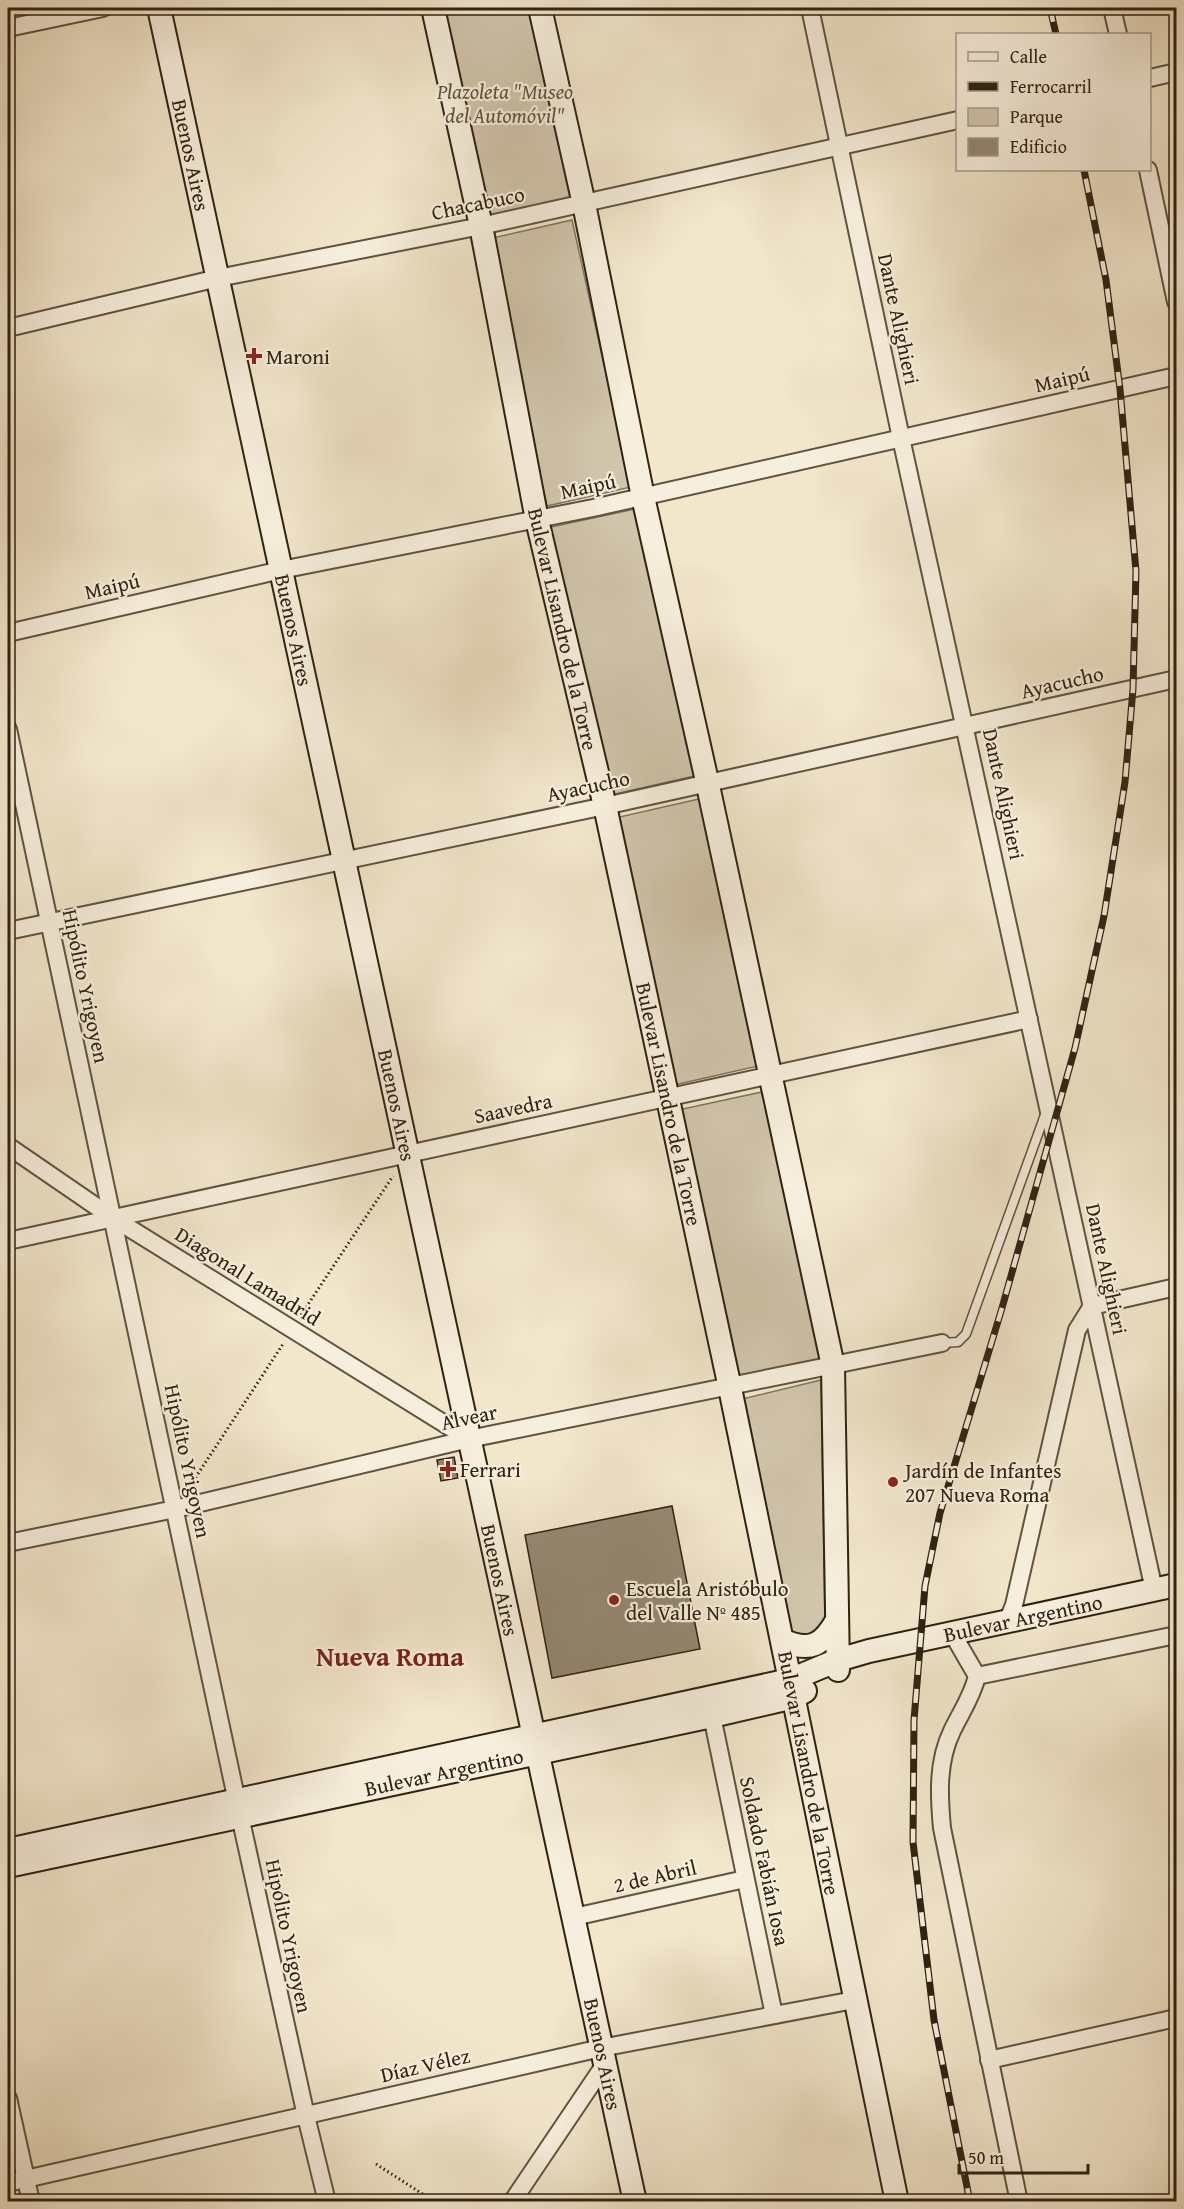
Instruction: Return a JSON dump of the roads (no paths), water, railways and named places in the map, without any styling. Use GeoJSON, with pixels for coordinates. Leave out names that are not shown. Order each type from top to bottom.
{"type":"FeatureCollection","features":[{"type":"Feature","properties":{"kind":"main road","name":"Buenos Aires"},"geometry":{"type":"LineString","coordinates":[[159,8],[635,2202]]}},
{"type":"Feature","properties":{"kind":"main road","name":"Bulevar Lisandro de la Torre"},"geometry":{"type":"LineString","coordinates":[[433,8],[481,226],[537,520],[605,806],[730,1388],[897,2202]]}},
{"type":"Feature","properties":{"kind":"main road"},"geometry":{"type":"LineString","coordinates":[[540,8],[584,204],[643,497],[707,781],[833,1366],[838,1665]]}},
{"type":"Feature","properties":{"kind":"main road","name":"Bulevar Argentino"},"geometry":{"type":"LineString","coordinates":[[535,1744],[712,1716],[792,1689],[869,1651],[1176,1585]]}},
{"type":"Feature","properties":{"kind":"main road"},"geometry":{"type":"LineString","coordinates":[[782,1640],[796,1647],[811,1646],[828,1637],[837,1620]]}},
{"type":"Feature","properties":{"kind":"main road","name":"Bulevar Argentino"},"geometry":{"type":"LineString","coordinates":[[8,1866],[239,1808],[792,1689]]}},
{"type":"Feature","properties":{"kind":"main road","name":"Bulevar Argentino"},"geometry":{"type":"LineString","coordinates":[[8,1850],[239,1808]]}},
{"type":"Feature","properties":{"kind":"street"},"geometry":{"type":"LineString","coordinates":[[8,28],[103,8]]}},
{"type":"Feature","properties":{"kind":"street","name":"Dante Alighieri"},"geometry":{"type":"LineString","coordinates":[[810,8],[901,438],[1154,1590]]}},
{"type":"Feature","properties":{"kind":"street"},"geometry":{"type":"LineString","coordinates":[[1112,8],[1118,33]]}},
{"type":"Feature","properties":{"kind":"street"},"geometry":{"type":"LineString","coordinates":[[1151,78],[1176,72]]}},
{"type":"Feature","properties":{"kind":"street","name":"Chacabuco"},"geometry":{"type":"LineString","coordinates":[[8,328],[218,278],[584,204],[840,144],[956,120]]}},
{"type":"Feature","properties":{"kind":"street"},"geometry":{"type":"LineString","coordinates":[[1148,171],[1176,302]]}},
{"type":"Feature","properties":{"kind":"street","name":"Maipú"},"geometry":{"type":"LineString","coordinates":[[8,633],[281,570],[643,497],[1176,376]]}},
{"type":"Feature","properties":{"kind":"street","name":"Ayacucho"},"geometry":{"type":"LineString","coordinates":[[8,931],[605,806],[707,781],[1176,679]]}},
{"type":"Feature","properties":{"kind":"street","name":"Hipólito Yrigoyen"},"geometry":{"type":"LineString","coordinates":[[8,729],[239,1808],[327,2202]]}},
{"type":"Feature","properties":{"kind":"street","name":"Saavedra"},"geometry":{"type":"LineString","coordinates":[[8,1241],[1029,1019]]}},
{"type":"Feature","properties":{"kind":"street","name":"Diagonal Lamadrid"},"geometry":{"type":"LineString","coordinates":[[8,1146],[113,1218],[469,1439]]}},
{"type":"Feature","properties":{"kind":"street"},"geometry":{"type":"LineString","coordinates":[[1007,1622],[1014,1605],[1077,1330],[1092,1306],[1176,1287]]}},
{"type":"Feature","properties":{"kind":"street","name":"Alvear"},"geometry":{"type":"LineString","coordinates":[[8,1543],[175,1509],[469,1439],[730,1388],[942,1343]]}},
{"type":"Feature","properties":{"kind":"street"},"geometry":{"type":"LineString","coordinates":[[952,1633],[977,1676],[973,1694],[951,1732],[943,1754],[939,1793],[942,1828],[1019,2202]]}},
{"type":"Feature","properties":{"kind":"street"},"geometry":{"type":"LineString","coordinates":[[977,1676],[1176,1635]]}},
{"type":"Feature","properties":{"kind":"street","name":"Soldado Fabián Iosa"},"geometry":{"type":"LineString","coordinates":[[712,1716],[774,2015]]}},
{"type":"Feature","properties":{"kind":"street","name":"2 de Abril"},"geometry":{"type":"LineString","coordinates":[[574,1917],[745,1879]]}},
{"type":"Feature","properties":{"kind":"street","name":"Díaz Vélez"},"geometry":{"type":"LineString","coordinates":[[8,2183],[306,2116],[603,2056],[774,2015],[854,2000]]}},
{"type":"Feature","properties":{"kind":"street"},"geometry":{"type":"LineString","coordinates":[[989,2060],[1176,2018]]}},
{"type":"Feature","properties":{"kind":"street"},"geometry":{"type":"LineString","coordinates":[[512,2202],[603,2056]]}},
{"type":"Feature","properties":{"kind":"street"},"geometry":{"type":"LineString","coordinates":[[8,2098],[31,2202]]}},
{"type":"Feature","properties":{"kind":"lane"},"geometry":{"type":"LineString","coordinates":[[942,1343],[958,1342],[966,1334],[1034,1142],[1049,1107]]}},
{"type":"Feature","properties":{"kind":"railway"},"geometry":{"type":"LineString","coordinates":[[1050,8],[1056,33]]}},
{"type":"Feature","properties":{"kind":"railway"},"geometry":{"type":"LineString","coordinates":[[970,2202],[934,2020],[913,1842],[914,1720],[925,1586],[940,1513],[1002,1308],[1075,1048],[1104,916],[1125,782],[1133,689],[1136,571],[1120,389],[1106,280],[1084,171]]}},
{"type":"Feature","properties":{"kind":"place","name":"Maroni"},"geometry":{"type":"Point","coordinates":[254,356]}},
{"type":"Feature","properties":{"kind":"place","name":"Ferrari"},"geometry":{"type":"Point","coordinates":[448,1469]}},
{"type":"Feature","properties":{"kind":"place","name":"Jardín de Infantes 207 Nueva Roma"},"geometry":{"type":"Point","coordinates":[893,1482]}},
{"type":"Feature","properties":{"kind":"place","name":"Escuela Aristóbulo del Valle Nº 485"},"geometry":{"type":"Point","coordinates":[614,1600]}},
{"type":"Feature","properties":{"kind":"district","name":"Nueva Roma"},"geometry":{"type":"Point","coordinates":[390,1656]}},
{"type":"Feature","properties":{"kind":"park label","name":"Plazoleta \"Museo del Automóvil\""},"geometry":{"type":"Point","coordinates":[505,103]}}]}
